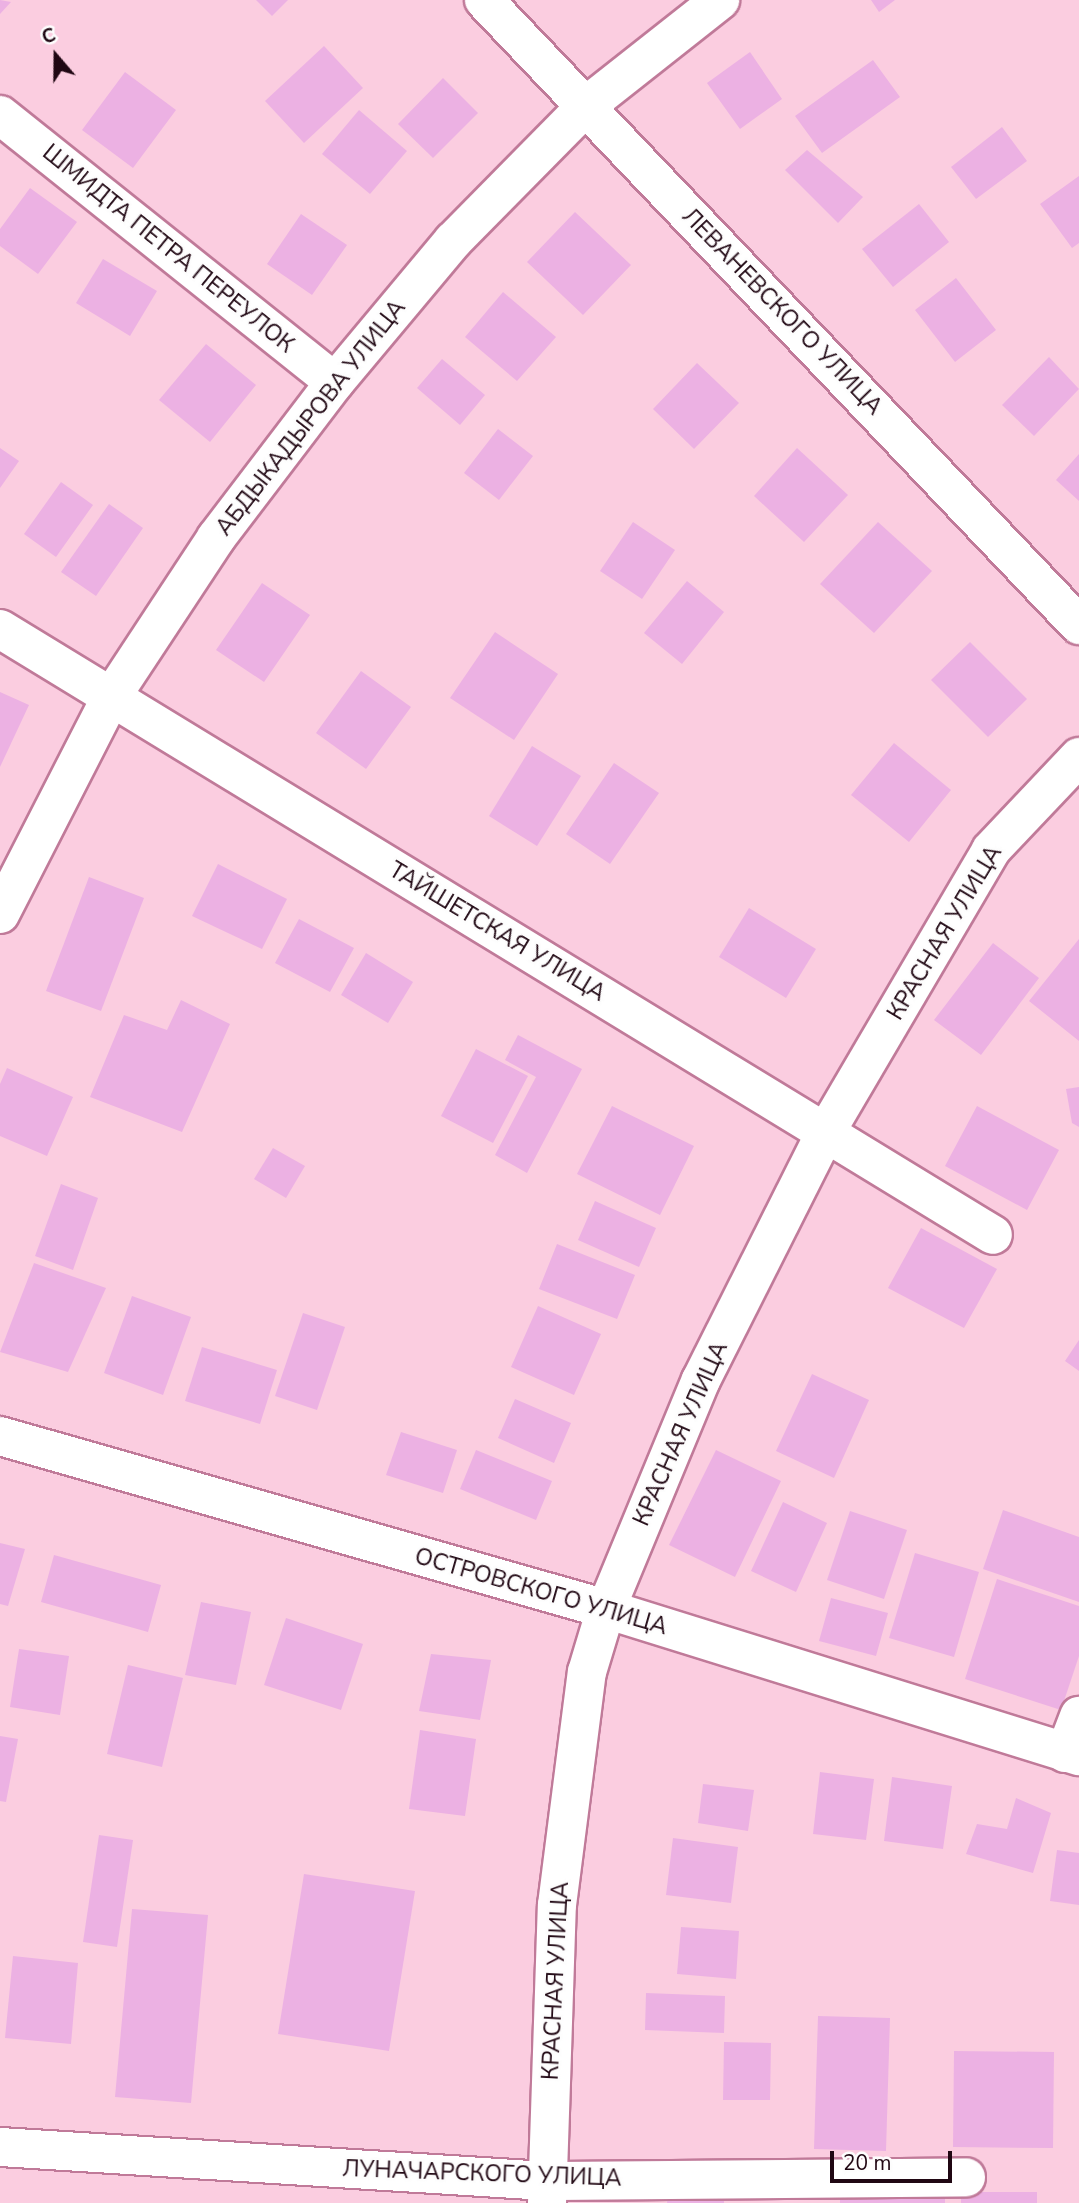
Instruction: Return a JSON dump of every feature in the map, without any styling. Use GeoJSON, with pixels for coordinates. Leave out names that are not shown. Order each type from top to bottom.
{"type":"FeatureCollection","features":[{"type":"Feature","properties":{"kind":"street","name":"ЛЕВАНЕВСКОГО УЛИЦА"},"geometry":{"type":"LineString","coordinates":[[484,0],[1079,625]]}},
{"type":"Feature","properties":{"kind":"street","name":"АБДЫКАДЫРОВА УЛИЦА"},"geometry":{"type":"LineString","coordinates":[[0,914],[110,699],[216,538],[335,382],[453,241],[586,107],[720,0]]}},
{"type":"Feature","properties":{"kind":"street","name":"ШМИДТА ПЕТРА ПЕРЕУЛОК"},"geometry":{"type":"LineString","coordinates":[[0,116],[335,382]]}},
{"type":"Feature","properties":{"kind":"street","name":"ТАЙШЕТСКАЯ УЛИЦА"},"geometry":{"type":"LineString","coordinates":[[0,629],[110,699],[827,1130],[993,1235]]}},
{"type":"Feature","properties":{"kind":"street","name":"КРАСНАЯ УЛИЦА"},"geometry":{"type":"LineString","coordinates":[[547,2192],[557,1905],[587,1672],[606,1609],[701,1380],[827,1130],[991,850],[1079,757]]}},
{"type":"Feature","properties":{"kind":"street","name":"ОСТРОВСКОГО УЛИЦА"},"geometry":{"type":"LineString","coordinates":[[0,1436],[606,1609],[1072,1755]]}},
{"type":"Feature","properties":{"kind":"street"},"geometry":{"type":"LineString","coordinates":[[1072,1755],[1079,1716]]}},
{"type":"Feature","properties":{"kind":"street","name":"ЛУНАЧАРСКОГО УЛИЦА"},"geometry":{"type":"LineString","coordinates":[[0,2147],[547,2192],[966,2177]]}},
{"type":"Feature","properties":{"kind":"building"},"geometry":{"type":"Polygon","coordinates":[[[0,0],[11,2],[0,14],[0,0]]]}},
{"type":"Feature","properties":{"kind":"building"},"geometry":{"type":"Polygon","coordinates":[[[256,0],[288,0],[272,16],[256,0]]]}},
{"type":"Feature","properties":{"kind":"building"},"geometry":{"type":"Polygon","coordinates":[[[871,0],[895,0],[879,12],[871,0]]]}},
{"type":"Feature","properties":{"kind":"building"},"geometry":{"type":"Polygon","coordinates":[[[324,46],[363,88],[304,143],[265,101],[324,46]]]}},
{"type":"Feature","properties":{"kind":"building"},"geometry":{"type":"Polygon","coordinates":[[[750,52],[782,99],[740,129],[707,83],[750,52]]]}},
{"type":"Feature","properties":{"kind":"building"},"geometry":{"type":"Polygon","coordinates":[[[873,60],[900,97],[822,153],[795,116],[873,60]]]}},
{"type":"Feature","properties":{"kind":"building"},"geometry":{"type":"Polygon","coordinates":[[[125,72],[176,110],[133,168],[82,130],[125,72]]]}},
{"type":"Feature","properties":{"kind":"building"},"geometry":{"type":"Polygon","coordinates":[[[443,78],[478,113],[433,158],[398,124],[443,78]]]}},
{"type":"Feature","properties":{"kind":"building"},"geometry":{"type":"Polygon","coordinates":[[[359,110],[407,151],[370,194],[322,154],[359,110]]]}},
{"type":"Feature","properties":{"kind":"building"},"geometry":{"type":"Polygon","coordinates":[[[1002,127],[1027,161],[976,199],[951,167],[1002,127]]]}},
{"type":"Feature","properties":{"kind":"building"},"geometry":{"type":"Polygon","coordinates":[[[807,150],[863,197],[838,223],[785,170],[807,150]]]}},
{"type":"Feature","properties":{"kind":"building"},"geometry":{"type":"Polygon","coordinates":[[[1079,176],[1079,243],[1072,248],[1040,204],[1079,176]]]}},
{"type":"Feature","properties":{"kind":"building"},"geometry":{"type":"Polygon","coordinates":[[[30,188],[77,222],[38,274],[0,246],[0,229],[30,188]]]}},
{"type":"Feature","properties":{"kind":"building"},"geometry":{"type":"Polygon","coordinates":[[[919,204],[949,242],[893,287],[862,249],[919,204]]]}},
{"type":"Feature","properties":{"kind":"building"},"geometry":{"type":"Polygon","coordinates":[[[575,212],[631,265],[583,315],[527,262],[575,212]]]}},
{"type":"Feature","properties":{"kind":"building"},"geometry":{"type":"Polygon","coordinates":[[[301,214],[347,245],[312,295],[267,264],[301,214]]]}},
{"type":"Feature","properties":{"kind":"building"},"geometry":{"type":"Polygon","coordinates":[[[103,259],[157,291],[130,336],[76,303],[103,259]]]}},
{"type":"Feature","properties":{"kind":"building"},"geometry":{"type":"Polygon","coordinates":[[[956,278],[996,330],[955,362],[915,310],[956,278]]]}},
{"type":"Feature","properties":{"kind":"building"},"geometry":{"type":"Polygon","coordinates":[[[503,292],[556,337],[517,381],[465,337],[503,292]]]}},
{"type":"Feature","properties":{"kind":"building"},"geometry":{"type":"Polygon","coordinates":[[[206,344],[256,385],[210,442],[159,400],[206,344]]]}},
{"type":"Feature","properties":{"kind":"building"},"geometry":{"type":"Polygon","coordinates":[[[1049,357],[1079,389],[1034,436],[1002,405],[1049,357]]]}},
{"type":"Feature","properties":{"kind":"building"},"geometry":{"type":"Polygon","coordinates":[[[442,359],[485,395],[460,425],[417,388],[442,359]]]}},
{"type":"Feature","properties":{"kind":"building"},"geometry":{"type":"Polygon","coordinates":[[[697,363],[739,403],[694,449],[653,409],[697,363]]]}},
{"type":"Feature","properties":{"kind":"building"},"geometry":{"type":"Polygon","coordinates":[[[498,429],[533,456],[499,500],[464,473],[498,429]]]}},
{"type":"Feature","properties":{"kind":"building"},"geometry":{"type":"Polygon","coordinates":[[[0,448],[19,461],[0,488],[0,448]]]}},
{"type":"Feature","properties":{"kind":"building"},"geometry":{"type":"Polygon","coordinates":[[[797,448],[848,495],[804,542],[754,496],[797,448]]]}},
{"type":"Feature","properties":{"kind":"building"},"geometry":{"type":"Polygon","coordinates":[[[1079,454],[1079,501],[1056,480],[1079,454]]]}},
{"type":"Feature","properties":{"kind":"building"},"geometry":{"type":"Polygon","coordinates":[[[61,482],[93,505],[56,557],[24,534],[61,482]]]}},
{"type":"Feature","properties":{"kind":"building"},"geometry":{"type":"Polygon","coordinates":[[[109,504],[143,528],[96,596],[61,572],[109,504]]]}},
{"type":"Feature","properties":{"kind":"building"},"geometry":{"type":"Polygon","coordinates":[[[633,522],[675,550],[642,599],[600,571],[633,522]]]}},
{"type":"Feature","properties":{"kind":"building"},"geometry":{"type":"Polygon","coordinates":[[[878,522],[932,571],[874,633],[820,584],[878,522]]]}},
{"type":"Feature","properties":{"kind":"building"},"geometry":{"type":"Polygon","coordinates":[[[687,581],[724,612],[682,664],[644,633],[687,581]]]}},
{"type":"Feature","properties":{"kind":"building"},"geometry":{"type":"Polygon","coordinates":[[[262,583],[310,615],[264,682],[216,650],[262,583]]]}},
{"type":"Feature","properties":{"kind":"building"},"geometry":{"type":"Polygon","coordinates":[[[495,632],[558,674],[514,740],[450,698],[495,632]]]}},
{"type":"Feature","properties":{"kind":"building"},"geometry":{"type":"Polygon","coordinates":[[[970,642],[1027,699],[988,737],[931,680],[970,642]]]}},
{"type":"Feature","properties":{"kind":"building"},"geometry":{"type":"Polygon","coordinates":[[[361,671],[411,707],[366,769],[316,733],[361,671]]]}},
{"type":"Feature","properties":{"kind":"building"},"geometry":{"type":"Polygon","coordinates":[[[0,692],[29,705],[0,767],[0,692]]]}},
{"type":"Feature","properties":{"kind":"building"},"geometry":{"type":"Polygon","coordinates":[[[894,743],[951,790],[909,842],[851,795],[894,743]]]}},
{"type":"Feature","properties":{"kind":"building"},"geometry":{"type":"Polygon","coordinates":[[[532,746],[581,776],[537,846],[489,816],[532,746]]]}},
{"type":"Feature","properties":{"kind":"building"},"geometry":{"type":"Polygon","coordinates":[[[614,763],[659,793],[610,864],[566,834],[614,763]]]}},
{"type":"Feature","properties":{"kind":"building"},"geometry":{"type":"Polygon","coordinates":[[[218,864],[287,899],[262,949],[192,916],[218,864]]]}},
{"type":"Feature","properties":{"kind":"building"},"geometry":{"type":"Polygon","coordinates":[[[89,877],[144,898],[101,1011],[46,991],[89,877]]]}},
{"type":"Feature","properties":{"kind":"building"},"geometry":{"type":"Polygon","coordinates":[[[749,908],[816,949],[786,998],[719,957],[749,908]]]}},
{"type":"Feature","properties":{"kind":"building"},"geometry":{"type":"Polygon","coordinates":[[[299,919],[354,948],[330,992],[275,963],[299,919]]]}},
{"type":"Feature","properties":{"kind":"building"},"geometry":{"type":"Polygon","coordinates":[[[1079,939],[1079,1041],[1029,1001],[1079,939]]]}},
{"type":"Feature","properties":{"kind":"building"},"geometry":{"type":"Polygon","coordinates":[[[993,943],[1039,978],[981,1055],[934,1020],[993,943]]]}},
{"type":"Feature","properties":{"kind":"building"},"geometry":{"type":"Polygon","coordinates":[[[366,953],[413,982],[388,1023],[341,995],[366,953]]]}},
{"type":"Feature","properties":{"kind":"building"},"geometry":{"type":"Polygon","coordinates":[[[181,1000],[230,1024],[182,1132],[90,1097],[124,1015],[167,1030],[181,1000]]]}},
{"type":"Feature","properties":{"kind":"building"},"geometry":{"type":"Polygon","coordinates":[[[518,1035],[582,1069],[527,1173],[495,1155],[536,1077],[505,1060],[518,1035]]]}},
{"type":"Feature","properties":{"kind":"building"},"geometry":{"type":"Polygon","coordinates":[[[476,1049],[528,1076],[493,1143],[441,1116],[476,1049]]]}},
{"type":"Feature","properties":{"kind":"building"},"geometry":{"type":"Polygon","coordinates":[[[7,1068],[73,1097],[47,1156],[0,1136],[0,1084],[7,1068]]]}},
{"type":"Feature","properties":{"kind":"building"},"geometry":{"type":"Polygon","coordinates":[[[1079,1087],[1079,1127],[1072,1123],[1066,1089],[1079,1087]]]}},
{"type":"Feature","properties":{"kind":"building"},"geometry":{"type":"Polygon","coordinates":[[[612,1106],[694,1146],[660,1215],[577,1174],[612,1106]]]}},
{"type":"Feature","properties":{"kind":"building"},"geometry":{"type":"Polygon","coordinates":[[[977,1106],[1059,1150],[1027,1210],[945,1166],[977,1106]]]}},
{"type":"Feature","properties":{"kind":"building"},"geometry":{"type":"Polygon","coordinates":[[[273,1148],[305,1166],[286,1198],[254,1179],[273,1148]]]}},
{"type":"Feature","properties":{"kind":"building"},"geometry":{"type":"Polygon","coordinates":[[[61,1184],[98,1198],[73,1270],[35,1256],[61,1184]]]}},
{"type":"Feature","properties":{"kind":"building"},"geometry":{"type":"Polygon","coordinates":[[[595,1201],[656,1228],[639,1267],[578,1240],[595,1201]]]}},
{"type":"Feature","properties":{"kind":"building"},"geometry":{"type":"Polygon","coordinates":[[[921,1228],[997,1269],[964,1328],[888,1288],[921,1228]]]}},
{"type":"Feature","properties":{"kind":"building"},"geometry":{"type":"Polygon","coordinates":[[[557,1244],[635,1275],[617,1319],[539,1289],[557,1244]]]}},
{"type":"Feature","properties":{"kind":"building"},"geometry":{"type":"Polygon","coordinates":[[[34,1263],[106,1288],[68,1372],[0,1352],[34,1263]]]}},
{"type":"Feature","properties":{"kind":"building"},"geometry":{"type":"Polygon","coordinates":[[[132,1296],[191,1317],[163,1395],[104,1373],[132,1296]]]}},
{"type":"Feature","properties":{"kind":"building"},"geometry":{"type":"Polygon","coordinates":[[[538,1306],[601,1334],[574,1395],[511,1367],[538,1306]]]}},
{"type":"Feature","properties":{"kind":"building"},"geometry":{"type":"Polygon","coordinates":[[[303,1313],[345,1327],[317,1410],[275,1396],[303,1313]]]}},
{"type":"Feature","properties":{"kind":"building"},"geometry":{"type":"Polygon","coordinates":[[[1079,1340],[1079,1371],[1065,1361],[1079,1340]]]}},
{"type":"Feature","properties":{"kind":"building"},"geometry":{"type":"Polygon","coordinates":[[[202,1347],[277,1370],[260,1424],[185,1401],[202,1347]]]}},
{"type":"Feature","properties":{"kind":"building"},"geometry":{"type":"Polygon","coordinates":[[[812,1374],[869,1400],[834,1478],[776,1451],[812,1374]]]}},
{"type":"Feature","properties":{"kind":"building"},"geometry":{"type":"Polygon","coordinates":[[[515,1399],[571,1423],[554,1463],[498,1438],[515,1399]]]}},
{"type":"Feature","properties":{"kind":"building"},"geometry":{"type":"Polygon","coordinates":[[[401,1432],[457,1450],[443,1493],[386,1475],[401,1432]]]}},
{"type":"Feature","properties":{"kind":"building"},"geometry":{"type":"Polygon","coordinates":[[[476,1450],[552,1481],[536,1520],[460,1489],[476,1450]]]}},
{"type":"Feature","properties":{"kind":"building"},"geometry":{"type":"Polygon","coordinates":[[[716,1450],[781,1481],[735,1577],[669,1545],[716,1450]]]}},
{"type":"Feature","properties":{"kind":"building"},"geometry":{"type":"Polygon","coordinates":[[[783,1502],[827,1523],[796,1592],[751,1571],[783,1502]]]}},
{"type":"Feature","properties":{"kind":"building"},"geometry":{"type":"Polygon","coordinates":[[[1003,1510],[1079,1537],[1079,1602],[983,1569],[1003,1510]]]}},
{"type":"Feature","properties":{"kind":"building"},"geometry":{"type":"Polygon","coordinates":[[[850,1511],[907,1530],[884,1599],[827,1580],[850,1511]]]}},
{"type":"Feature","properties":{"kind":"building"},"geometry":{"type":"Polygon","coordinates":[[[0,1543],[25,1549],[8,1606],[0,1604],[0,1543]]]}},
{"type":"Feature","properties":{"kind":"building"},"geometry":{"type":"Polygon","coordinates":[[[915,1553],[979,1572],[954,1657],[889,1638],[915,1553]]]}},
{"type":"Feature","properties":{"kind":"building"},"geometry":{"type":"Polygon","coordinates":[[[54,1555],[161,1585],[148,1632],[41,1602],[54,1555]]]}},
{"type":"Feature","properties":{"kind":"building"},"geometry":{"type":"Polygon","coordinates":[[[997,1579],[1079,1606],[1079,1656],[1061,1710],[965,1679],[997,1579]]]}},
{"type":"Feature","properties":{"kind":"building"},"geometry":{"type":"Polygon","coordinates":[[[831,1598],[888,1613],[876,1656],[819,1641],[831,1598]]]}},
{"type":"Feature","properties":{"kind":"building"},"geometry":{"type":"Polygon","coordinates":[[[201,1602],[251,1612],[236,1685],[185,1675],[201,1602]]]}},
{"type":"Feature","properties":{"kind":"building"},"geometry":{"type":"Polygon","coordinates":[[[286,1618],[363,1644],[341,1710],[264,1685],[286,1618]]]}},
{"type":"Feature","properties":{"kind":"building"},"geometry":{"type":"Polygon","coordinates":[[[19,1649],[69,1656],[60,1715],[10,1707],[19,1649]]]}},
{"type":"Feature","properties":{"kind":"building"},"geometry":{"type":"Polygon","coordinates":[[[431,1654],[491,1660],[480,1720],[419,1711],[431,1654]]]}},
{"type":"Feature","properties":{"kind":"building"},"geometry":{"type":"Polygon","coordinates":[[[128,1665],[183,1678],[162,1767],[107,1754],[128,1665]]]}},
{"type":"Feature","properties":{"kind":"building"},"geometry":{"type":"Polygon","coordinates":[[[420,1730],[476,1739],[465,1816],[409,1809],[420,1730]]]}},
{"type":"Feature","properties":{"kind":"building"},"geometry":{"type":"Polygon","coordinates":[[[0,1736],[18,1739],[6,1802],[0,1801],[0,1736]]]}},
{"type":"Feature","properties":{"kind":"building"},"geometry":{"type":"Polygon","coordinates":[[[820,1772],[874,1779],[866,1840],[813,1834],[820,1772]]]}},
{"type":"Feature","properties":{"kind":"building"},"geometry":{"type":"Polygon","coordinates":[[[892,1777],[952,1786],[943,1849],[884,1841],[892,1777]]]}},
{"type":"Feature","properties":{"kind":"building"},"geometry":{"type":"Polygon","coordinates":[[[703,1784],[754,1790],[748,1831],[698,1823],[703,1784]]]}},
{"type":"Feature","properties":{"kind":"building"},"geometry":{"type":"Polygon","coordinates":[[[1016,1798],[1051,1813],[1033,1873],[966,1854],[977,1824],[1007,1829],[1016,1798]]]}},
{"type":"Feature","properties":{"kind":"building"},"geometry":{"type":"Polygon","coordinates":[[[99,1835],[133,1840],[117,1947],[83,1942],[99,1835]]]}},
{"type":"Feature","properties":{"kind":"building"},"geometry":{"type":"Polygon","coordinates":[[[673,1838],[738,1847],[731,1903],[666,1895],[673,1838]]]}},
{"type":"Feature","properties":{"kind":"building"},"geometry":{"type":"Polygon","coordinates":[[[1057,1850],[1079,1853],[1079,1905],[1050,1901],[1057,1850]]]}},
{"type":"Feature","properties":{"kind":"building"},"geometry":{"type":"Polygon","coordinates":[[[304,1874],[415,1891],[389,2051],[278,2034],[304,1874]]]}},
{"type":"Feature","properties":{"kind":"building"},"geometry":{"type":"Polygon","coordinates":[[[132,1909],[208,1915],[191,2103],[115,2097],[132,1909]]]}},
{"type":"Feature","properties":{"kind":"building"},"geometry":{"type":"Polygon","coordinates":[[[681,1927],[739,1931],[736,1979],[677,1974],[681,1927]]]}},
{"type":"Feature","properties":{"kind":"building"},"geometry":{"type":"Polygon","coordinates":[[[13,1956],[78,1963],[71,2044],[5,2038],[13,1956]]]}},
{"type":"Feature","properties":{"kind":"building"},"geometry":{"type":"Polygon","coordinates":[[[646,1993],[725,1996],[724,2033],[645,2030],[646,1993]]]}},
{"type":"Feature","properties":{"kind":"building"},"geometry":{"type":"Polygon","coordinates":[[[818,2016],[890,2018],[886,2151],[814,2149],[818,2016]]]}},
{"type":"Feature","properties":{"kind":"building"},"geometry":{"type":"Polygon","coordinates":[[[724,2042],[771,2043],[770,2100],[723,2100],[724,2042]]]}},
{"type":"Feature","properties":{"kind":"building"},"geometry":{"type":"Polygon","coordinates":[[[954,2051],[1054,2052],[1053,2148],[953,2147],[954,2051]]]}},
{"type":"Feature","properties":{"kind":"building"},"geometry":{"type":"Polygon","coordinates":[[[961,2192],[1037,2192],[1037,2203],[961,2203],[961,2192]]]}},
{"type":"Feature","properties":{"kind":"building"},"geometry":{"type":"Polygon","coordinates":[[[840,2194],[945,2194],[945,2203],[840,2203],[840,2194]]]}},
{"type":"Feature","properties":{"kind":"building"},"geometry":{"type":"Polygon","coordinates":[[[668,2198],[724,2198],[724,2203],[667,2203],[668,2198]]]}}]}
